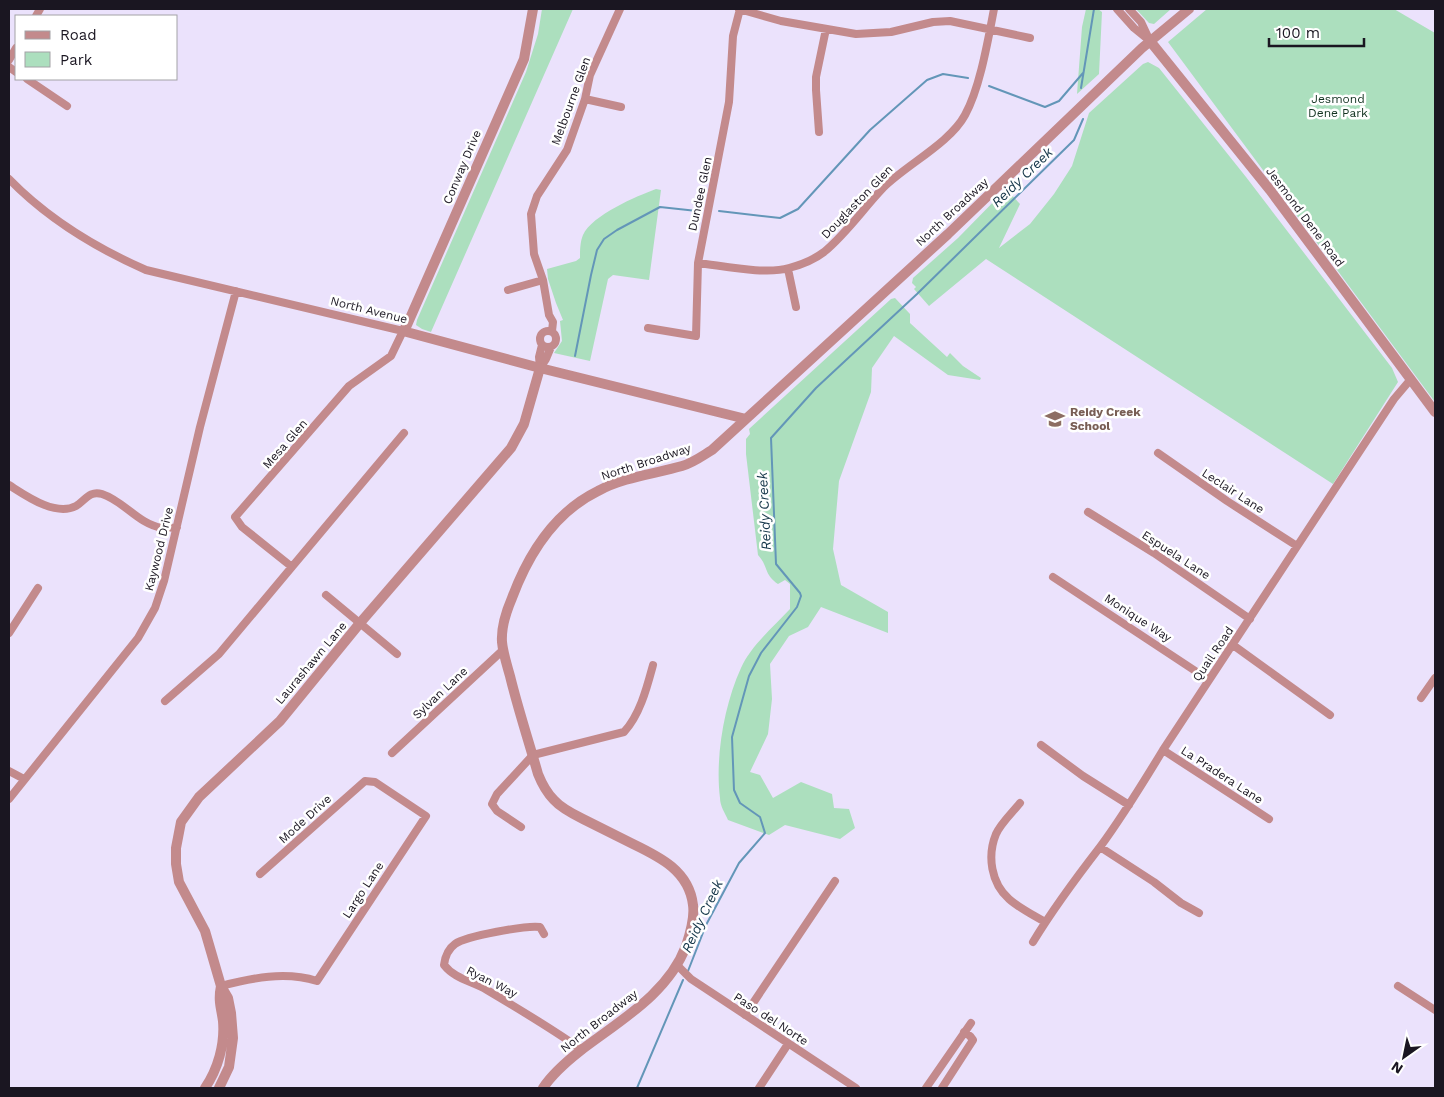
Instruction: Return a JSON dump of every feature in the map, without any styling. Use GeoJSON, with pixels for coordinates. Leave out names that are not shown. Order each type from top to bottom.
{"type":"FeatureCollection","features":[{"type":"Feature","properties":{"kind":"street","name":"Conway Drive"},"geometry":{"type":"LineString","coordinates":[[403,331],[524,59],[533,9]]}},
{"type":"Feature","properties":{"kind":"street","name":"Melbourne Glen"},"geometry":{"type":"LineString","coordinates":[[540,368],[556,341],[556,336],[548,331],[545,321],[549,315],[542,280],[534,254],[531,214],[537,196],[567,150],[585,99],[590,75],[620,9]]}},
{"type":"Feature","properties":{"kind":"street"},"geometry":{"type":"LineString","coordinates":[[739,9],[781,21],[856,34],[877,34],[933,22],[950,21],[1030,38]]}},
{"type":"Feature","properties":{"kind":"street","name":"Dundee Glen"},"geometry":{"type":"LineString","coordinates":[[648,328],[696,336],[698,263],[728,102],[732,36],[739,9]]}},
{"type":"Feature","properties":{"kind":"street","name":"Douglaston Glen"},"geometry":{"type":"LineString","coordinates":[[698,263],[769,271],[788,269],[822,254],[884,188],[940,143],[964,118],[970,106],[994,9]]}},
{"type":"Feature","properties":{"kind":"street"},"geometry":{"type":"LineString","coordinates":[[1117,9],[1134,28],[1150,41]]}},
{"type":"Feature","properties":{"kind":"street"},"geometry":{"type":"LineString","coordinates":[[1128,9],[1141,22],[1150,41]]}},
{"type":"Feature","properties":{"kind":"street","name":"North Broadway"},"geometry":{"type":"LineString","coordinates":[[543,1088],[561,1066],[644,1003],[676,965],[690,935],[694,908],[692,895],[686,882],[679,873],[662,859],[576,816],[548,794],[543,784],[533,755],[502,642],[504,623],[519,580],[534,552],[565,514],[583,499],[617,483],[683,466],[712,450],[948,234],[1150,41],[1189,9]]}},
{"type":"Feature","properties":{"kind":"street"},"geometry":{"type":"LineString","coordinates":[[819,132],[816,84],[826,29]]}},
{"type":"Feature","properties":{"kind":"street","name":"Jesmond Dene Road"},"geometry":{"type":"LineString","coordinates":[[1150,41],[1270,190],[1435,412]]}},
{"type":"Feature","properties":{"kind":"street"},"geometry":{"type":"LineString","coordinates":[[28,80],[67,106]]}},
{"type":"Feature","properties":{"kind":"street"},"geometry":{"type":"LineString","coordinates":[[585,99],[621,107]]}},
{"type":"Feature","properties":{"kind":"street","name":"North Avenue"},"geometry":{"type":"LineString","coordinates":[[9,179],[44,210],[75,232],[146,270],[403,331],[540,368],[746,419]]}},
{"type":"Feature","properties":{"kind":"street"},"geometry":{"type":"LineString","coordinates":[[788,269],[796,307]]}},
{"type":"Feature","properties":{"kind":"street"},"geometry":{"type":"LineString","coordinates":[[508,290],[542,280]]}},
{"type":"Feature","properties":{"kind":"street","name":"Kaywood Drive"},"geometry":{"type":"LineString","coordinates":[[9,799],[148,623],[164,581],[200,427],[236,291]]}},
{"type":"Feature","properties":{"kind":"street","name":"Mesa Glen"},"geometry":{"type":"LineString","coordinates":[[292,567],[242,527],[235,517],[349,386],[391,356],[403,331]]}},
{"type":"Feature","properties":{"kind":"street","name":"Melbourne Glen"},"geometry":{"type":"LineString","coordinates":[[540,368],[539,357],[542,345],[540,336],[548,331]]}},
{"type":"Feature","properties":{"kind":"street"},"geometry":{"type":"LineString","coordinates":[[542,345],[551,347]]}},
{"type":"Feature","properties":{"kind":"street","name":"Laurashawn Lane"},"geometry":{"type":"LineString","coordinates":[[219,1088],[228,1067],[233,1038],[232,1013],[228,998],[221,986],[205,931],[180,882],[176,864],[176,848],[181,822],[199,797],[280,721],[360,623],[511,448],[524,424],[540,368]]}},
{"type":"Feature","properties":{"kind":"street","name":"Quail Road"},"geometry":{"type":"LineString","coordinates":[[1033,942],[1045,922],[1129,805],[1163,750],[1394,398],[1411,380]]}},
{"type":"Feature","properties":{"kind":"street"},"geometry":{"type":"LineString","coordinates":[[165,701],[219,654],[404,433]]}},
{"type":"Feature","properties":{"kind":"street","name":"Leclair Lane"},"geometry":{"type":"LineString","coordinates":[[1158,454],[1297,546]]}},
{"type":"Feature","properties":{"kind":"street"},"geometry":{"type":"LineString","coordinates":[[9,484],[36,502],[52,508],[76,506],[90,494],[100,493],[116,500],[144,521],[162,528],[177,527]]}},
{"type":"Feature","properties":{"kind":"street","name":"Espuela Lane"},"geometry":{"type":"LineString","coordinates":[[1088,512],[1154,553],[1250,619]]}},
{"type":"Feature","properties":{"kind":"street","name":"Monique Way"},"geometry":{"type":"LineString","coordinates":[[1053,577],[1209,680]]}},
{"type":"Feature","properties":{"kind":"street"},"geometry":{"type":"LineString","coordinates":[[9,633],[38,588]]}},
{"type":"Feature","properties":{"kind":"street"},"geometry":{"type":"LineString","coordinates":[[326,595],[397,654]]}},
{"type":"Feature","properties":{"kind":"street"},"geometry":{"type":"LineString","coordinates":[[1232,645],[1330,715]]}},
{"type":"Feature","properties":{"kind":"street","name":"Sylvan Lane"},"geometry":{"type":"LineString","coordinates":[[392,753],[503,650]]}},
{"type":"Feature","properties":{"kind":"street"},"geometry":{"type":"LineString","coordinates":[[521,827],[496,811],[492,804],[497,794],[533,755],[624,732],[645,693],[653,665]]}},
{"type":"Feature","properties":{"kind":"street"},"geometry":{"type":"LineString","coordinates":[[1421,698],[1435,678]]}},
{"type":"Feature","properties":{"kind":"street"},"geometry":{"type":"LineString","coordinates":[[1041,745],[1083,776],[1129,805]]}},
{"type":"Feature","properties":{"kind":"street","name":"La Pradera Lane"},"geometry":{"type":"LineString","coordinates":[[1163,750],[1269,819]]}},
{"type":"Feature","properties":{"kind":"street"},"geometry":{"type":"LineString","coordinates":[[9,770],[24,779]]}},
{"type":"Feature","properties":{"kind":"street","name":"Largo Lane"},"geometry":{"type":"LineString","coordinates":[[221,986],[248,979],[292,975],[317,981],[426,816],[375,782],[365,781]]}},
{"type":"Feature","properties":{"kind":"street","name":"Mode Drive"},"geometry":{"type":"LineString","coordinates":[[260,874],[365,781]]}},
{"type":"Feature","properties":{"kind":"street"},"geometry":{"type":"LineString","coordinates":[[1020,803],[1002,825],[996,836],[992,862],[993,876],[998,887],[1009,900],[1045,922]]}},
{"type":"Feature","properties":{"kind":"street"},"geometry":{"type":"LineString","coordinates":[[1100,847],[1199,913]]}},
{"type":"Feature","properties":{"kind":"street"},"geometry":{"type":"LineString","coordinates":[[745,1015],[835,881]]}},
{"type":"Feature","properties":{"kind":"street","name":"Ryan Way"},"geometry":{"type":"LineString","coordinates":[[544,934],[540,928],[534,926],[509,929],[464,940],[455,944],[449,951],[445,957],[444,965],[453,975],[482,988],[532,1016],[582,1050]]}},
{"type":"Feature","properties":{"kind":"street","name":"Paso del Norte"},"geometry":{"type":"LineString","coordinates":[[676,965],[690,979],[856,1088]]}},
{"type":"Feature","properties":{"kind":"street","name":"Laurashawn Lane"},"geometry":{"type":"LineString","coordinates":[[205,1088],[216,1068],[222,1041],[223,1024],[218,998],[221,986]]}},
{"type":"Feature","properties":{"kind":"street"},"geometry":{"type":"LineString","coordinates":[[1398,986],[1435,1010]]}},
{"type":"Feature","properties":{"kind":"street"},"geometry":{"type":"LineString","coordinates":[[926,1088],[971,1023]]}},
{"type":"Feature","properties":{"kind":"street"},"geometry":{"type":"LineString","coordinates":[[942,1088],[973,1040],[964,1032]]}},
{"type":"Feature","properties":{"kind":"street"},"geometry":{"type":"LineString","coordinates":[[759,1088],[788,1044]]}},
{"type":"Feature","properties":{"kind":"green space"},"geometry":{"type":"Polygon","coordinates":[[[542,9],[573,9],[431,332],[422,329],[416,325],[417,320],[526,72],[538,34],[542,9]]]}},
{"type":"Feature","properties":{"kind":"green space"},"geometry":{"type":"Polygon","coordinates":[[[1086,9],[1098,9],[1102,12],[1099,74],[1077,94],[1082,27],[1086,9]]]}},
{"type":"Feature","properties":{"kind":"green space"},"geometry":{"type":"Polygon","coordinates":[[[1136,9],[1171,9],[1154,24],[1149,23],[1136,9]]]}},
{"type":"Feature","properties":{"kind":"green space","name":"Jesmond Dene Park"},"geometry":{"type":"Polygon","coordinates":[[[1207,9],[1394,9],[1435,33],[1435,402],[1168,42],[1207,9]]]}},
{"type":"Feature","properties":{"kind":"green space"},"geometry":{"type":"Polygon","coordinates":[[[1148,62],[1159,68],[1246,177],[1392,368],[1398,382],[1333,484],[986,259],[929,306],[914,289],[916,287],[912,283],[913,278],[958,238],[1006,189],[1020,204],[999,248],[1030,224],[1054,194],[1072,166],[1089,113],[1143,64],[1148,62]]]}},
{"type":"Feature","properties":{"kind":"green space"},"geometry":{"type":"Polygon","coordinates":[[[656,189],[661,190],[649,280],[613,275],[608,279],[590,361],[554,353],[562,341],[560,321],[563,320],[548,279],[547,269],[576,261],[580,258],[583,235],[596,220],[616,207],[656,189]]]}},
{"type":"Feature","properties":{"kind":"green space"},"geometry":{"type":"Polygon","coordinates":[[[895,298],[910,314],[910,323],[947,357],[950,353],[963,366],[981,378],[980,380],[948,375],[894,336],[872,368],[871,392],[839,481],[833,549],[841,585],[888,612],[888,633],[821,607],[808,627],[789,636],[770,664],[772,699],[768,734],[750,772],[760,775],[773,798],[801,782],[832,794],[834,808],[849,809],[855,828],[840,839],[785,825],[769,835],[728,820],[721,804],[719,782],[722,732],[730,698],[741,668],[750,652],[790,609],[790,584],[785,580],[778,584],[773,580],[758,555],[746,454],[746,439],[750,434],[749,429],[891,299],[895,298]]]}},
{"type":"Feature","properties":{"kind":"waterway","name":"Reidy Creek"},"geometry":{"type":"LineString","coordinates":[[1081,88],[1094,9]]}},
{"type":"Feature","properties":{"kind":"waterway"},"geometry":{"type":"LineString","coordinates":[[989,86],[1045,107],[1059,101],[1083,73]]}},
{"type":"Feature","properties":{"kind":"waterway"},"geometry":{"type":"LineString","coordinates":[[719,211],[780,218],[798,209],[870,130],[927,80],[943,74],[968,78]]}},
{"type":"Feature","properties":{"kind":"waterway","name":"Reidy Creek"},"geometry":{"type":"LineString","coordinates":[[688,971],[706,925],[739,863],[765,833],[760,817],[740,803],[734,790],[732,737],[749,676],[761,653],[797,607],[801,596],[776,564],[771,438],[816,388],[917,294],[1074,140],[1083,119]]}},
{"type":"Feature","properties":{"kind":"waterway"},"geometry":{"type":"LineString","coordinates":[[575,356],[597,250],[604,239],[660,207],[697,211]]}},
{"type":"Feature","properties":{"kind":"waterway","name":"Reidy Creek"},"geometry":{"type":"LineString","coordinates":[[637,1088],[683,980]]}},
{"type":"Feature","properties":{"kind":"place","name":"Reidy Creek School"},"geometry":{"type":"Point","coordinates":[1055,419]}}]}
